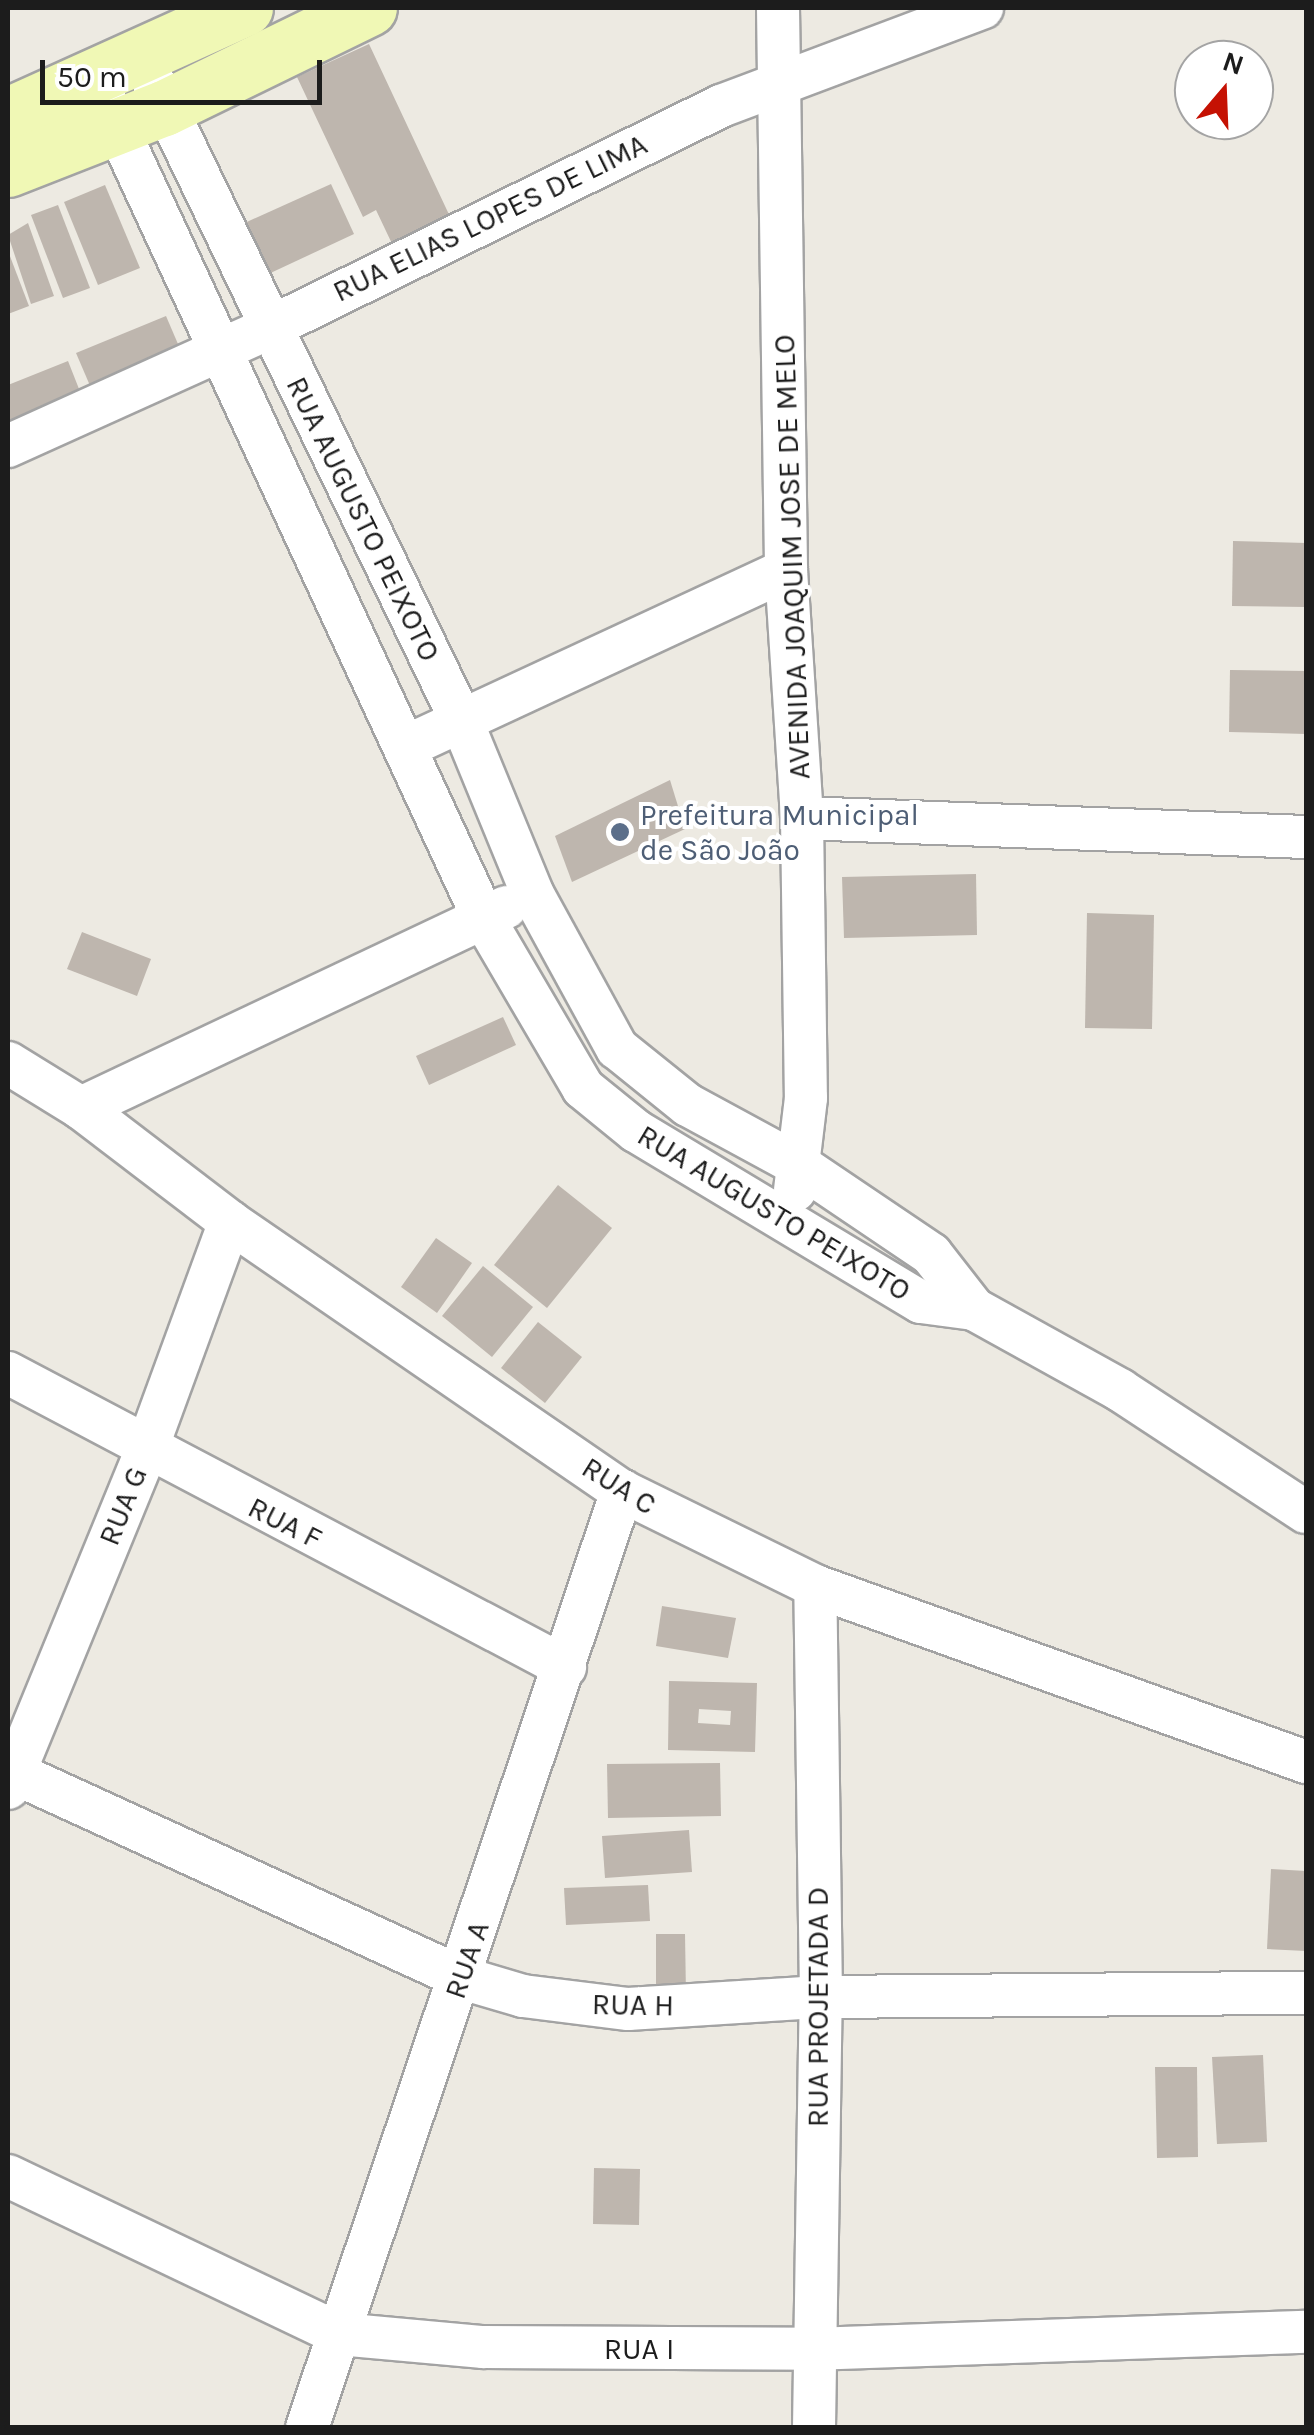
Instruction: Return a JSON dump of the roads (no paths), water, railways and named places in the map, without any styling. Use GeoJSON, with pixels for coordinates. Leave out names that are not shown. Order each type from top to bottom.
{"type":"FeatureCollection","features":[{"type":"Feature","properties":{"kind":"street"},"geometry":{"type":"LineString","coordinates":[[8,116],[245,8]]}},
{"type":"Feature","properties":{"kind":"street"},"geometry":{"type":"LineString","coordinates":[[8,169],[140,118],[369,8]]}},
{"type":"Feature","properties":{"kind":"street","name":"AVENIDA JOAQUIM JOSE DE MELO"},"geometry":{"type":"LineString","coordinates":[[778,8],[786,570],[802,818],[802,1167],[786,1219]]}},
{"type":"Feature","properties":{"kind":"street","name":"RUA ELIAS LOPES DE LIMA"},"geometry":{"type":"LineString","coordinates":[[8,446],[269,328],[660,134],[779,84],[982,8]]}},
{"type":"Feature","properties":{"kind":"street"},"geometry":{"type":"LineString","coordinates":[[118,66],[140,118]]}},
{"type":"Feature","properties":{"kind":"street","name":"RUA AUGUSTO PEIXOTO"},"geometry":{"type":"LineString","coordinates":[[140,118],[269,328],[462,722],[532,893],[600,1022],[637,1070],[802,1167],[931,1254],[974,1308]]}},
{"type":"Feature","properties":{"kind":"street","name":"RUA AUGUSTO PEIXOTO"},"geometry":{"type":"LineString","coordinates":[[140,118],[222,347],[405,748],[484,919],[583,1088],[636,1131],[921,1302],[974,1308]]}},
{"type":"Feature","properties":{"kind":"street"},"geometry":{"type":"LineString","coordinates":[[405,748],[786,570]]}},
{"type":"Feature","properties":{"kind":"street"},"geometry":{"type":"LineString","coordinates":[[802,818],[1306,837]]}},
{"type":"Feature","properties":{"kind":"street"},"geometry":{"type":"LineString","coordinates":[[81,1108],[532,893]]}},
{"type":"Feature","properties":{"kind":"street","name":"RUA C"},"geometry":{"type":"LineString","coordinates":[[8,1064],[81,1108],[230,1222],[622,1491],[815,1586],[1306,1762]]}},
{"type":"Feature","properties":{"kind":"street","name":"RUA G"},"geometry":{"type":"LineString","coordinates":[[9,1777],[146,1451],[230,1222]]}},
{"type":"Feature","properties":{"kind":"street"},"geometry":{"type":"LineString","coordinates":[[974,1308],[1120,1390],[1306,1512]]}},
{"type":"Feature","properties":{"kind":"street","name":"RUA F"},"geometry":{"type":"LineString","coordinates":[[8,1373],[146,1451],[565,1667]]}},
{"type":"Feature","properties":{"kind":"street","name":"RUA A"},"geometry":{"type":"LineString","coordinates":[[308,2428],[462,1978],[622,1491]]}},
{"type":"Feature","properties":{"kind":"street","name":"RUA PROJETADA D"},"geometry":{"type":"LineString","coordinates":[[814,2428],[820,1997],[815,1586]]}},
{"type":"Feature","properties":{"kind":"street","name":"RUA H"},"geometry":{"type":"LineString","coordinates":[[9,1777],[462,1978],[524,1996],[628,2010],[820,1997],[1306,1993]]}},
{"type":"Feature","properties":{"kind":"street","name":"RUA I"},"geometry":{"type":"LineString","coordinates":[[8,2176],[339,2334],[483,2347],[814,2349],[1306,2332]]}},
{"type":"Feature","properties":{"kind":"place","name":"Prefeitura Municipal de São João"},"geometry":{"type":"Point","coordinates":[620,832]}}]}
